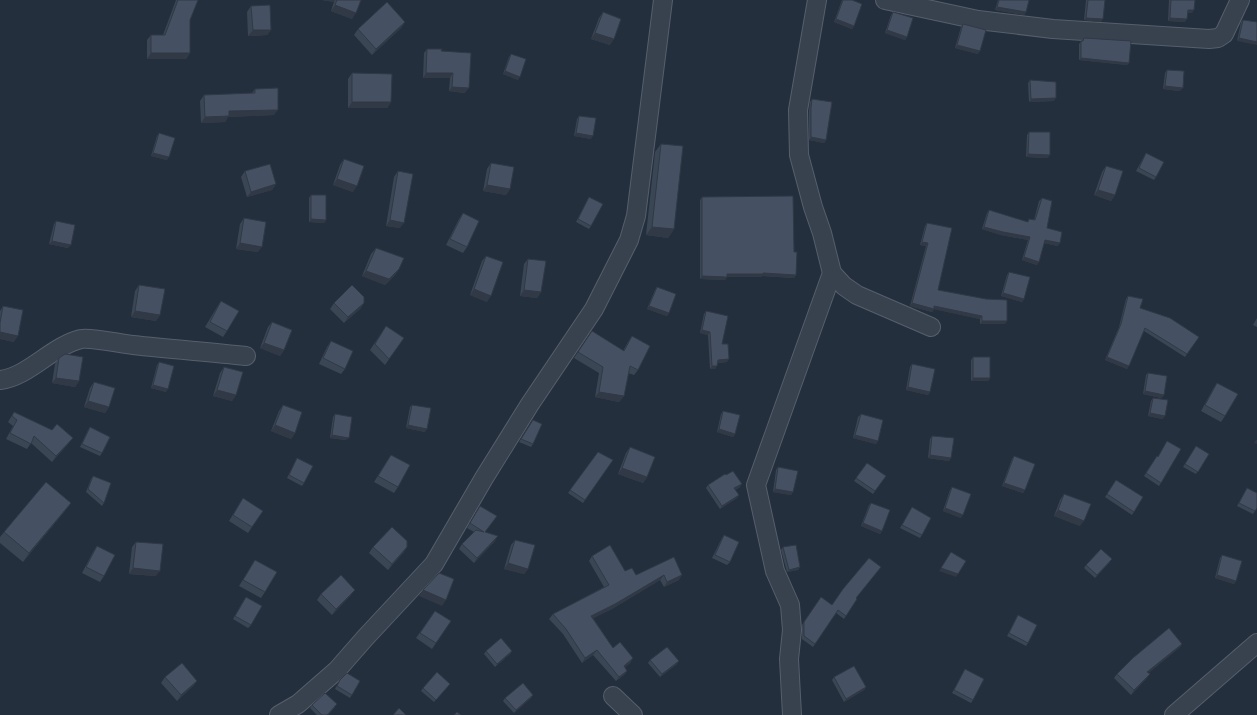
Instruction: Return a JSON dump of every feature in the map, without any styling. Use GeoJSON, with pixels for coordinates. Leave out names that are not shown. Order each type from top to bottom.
{"type":"FeatureCollection","features":[{"type":"Feature","properties":{"kind":"street"},"geometry":{"type":"LineString","coordinates":[[279,715],[298,704],[337,670],[434,564],[484,478],[530,404],[594,309],[628,240],[636,216],[663,0]]}},
{"type":"Feature","properties":{"kind":"street"},"geometry":{"type":"LineString","coordinates":[[817,0],[798,110],[799,155],[832,273],[844,286],[857,295],[931,327]]}},
{"type":"Feature","properties":{"kind":"street"},"geometry":{"type":"LineString","coordinates":[[885,0],[978,20],[1053,29],[1209,39],[1218,38],[1224,34],[1240,0]]}},
{"type":"Feature","properties":{"kind":"street"},"geometry":{"type":"LineString","coordinates":[[792,715],[789,659],[792,630],[790,605],[775,571],[756,485],[832,273]]}},
{"type":"Feature","properties":{"kind":"street"},"geometry":{"type":"LineString","coordinates":[[0,380],[22,372],[70,342],[83,339],[246,356]]}},
{"type":"Feature","properties":{"kind":"street"},"geometry":{"type":"LineString","coordinates":[[1174,715],[1257,642]]}},
{"type":"Feature","properties":{"kind":"street"},"geometry":{"type":"LineString","coordinates":[[613,696],[634,715]]}},
{"type":"Feature","properties":{"kind":"building"},"geometry":{"type":"Polygon","coordinates":[[[178,0],[198,0],[190,20],[190,53],[151,53],[151,35],[165,35],[178,0]]]}},
{"type":"Feature","properties":{"kind":"building"},"geometry":{"type":"Polygon","coordinates":[[[337,0],[361,0],[356,13],[335,5],[337,0]]]}},
{"type":"Feature","properties":{"kind":"building"},"geometry":{"type":"Polygon","coordinates":[[[843,0],[852,0],[862,4],[854,26],[836,19],[843,0]]]}},
{"type":"Feature","properties":{"kind":"building"},"geometry":{"type":"Polygon","coordinates":[[[999,0],[1029,0],[1026,12],[997,7],[999,0]]]}},
{"type":"Feature","properties":{"kind":"building"},"geometry":{"type":"Polygon","coordinates":[[[1088,0],[1105,0],[1103,19],[1086,18],[1088,0]]]}},
{"type":"Feature","properties":{"kind":"building"},"geometry":{"type":"Polygon","coordinates":[[[1171,0],[1195,0],[1194,10],[1188,10],[1187,19],[1170,18],[1171,0]]]}},
{"type":"Feature","properties":{"kind":"building"},"geometry":{"type":"Polygon","coordinates":[[[387,2],[405,22],[376,49],[358,29],[387,2]]]}},
{"type":"Feature","properties":{"kind":"building"},"geometry":{"type":"Polygon","coordinates":[[[270,5],[271,30],[253,30],[251,6],[270,5]]]}},
{"type":"Feature","properties":{"kind":"building"},"geometry":{"type":"Polygon","coordinates":[[[603,12],[621,19],[614,39],[595,33],[603,12]]]}},
{"type":"Feature","properties":{"kind":"building"},"geometry":{"type":"Polygon","coordinates":[[[893,12],[913,18],[907,37],[887,30],[893,12]]]}},
{"type":"Feature","properties":{"kind":"building"},"geometry":{"type":"Polygon","coordinates":[[[1243,20],[1257,22],[1257,42],[1239,38],[1243,20]]]}},
{"type":"Feature","properties":{"kind":"building"},"geometry":{"type":"Polygon","coordinates":[[[963,24],[986,30],[980,51],[957,45],[963,24]]]}},
{"type":"Feature","properties":{"kind":"building"},"geometry":{"type":"Polygon","coordinates":[[[1084,38],[1131,41],[1129,63],[1081,58],[1081,41],[1083,41],[1084,38]]]}},
{"type":"Feature","properties":{"kind":"building"},"geometry":{"type":"Polygon","coordinates":[[[427,49],[442,49],[441,51],[471,53],[469,88],[452,87],[453,73],[426,73],[427,49]]]}},
{"type":"Feature","properties":{"kind":"building"},"geometry":{"type":"Polygon","coordinates":[[[511,54],[526,59],[520,77],[505,71],[511,54]]]}},
{"type":"Feature","properties":{"kind":"building"},"geometry":{"type":"Polygon","coordinates":[[[1167,70],[1184,71],[1183,88],[1165,86],[1167,70]]]}},
{"type":"Feature","properties":{"kind":"building"},"geometry":{"type":"Polygon","coordinates":[[[352,73],[392,74],[391,102],[352,102],[352,73]]]}},
{"type":"Feature","properties":{"kind":"building"},"geometry":{"type":"Polygon","coordinates":[[[1030,80],[1056,82],[1056,98],[1031,99],[1030,80]]]}},
{"type":"Feature","properties":{"kind":"building"},"geometry":{"type":"Polygon","coordinates":[[[278,88],[278,110],[229,111],[229,116],[205,117],[204,95],[255,93],[255,89],[278,88]]]}},
{"type":"Feature","properties":{"kind":"building"},"geometry":{"type":"Polygon","coordinates":[[[812,99],[832,102],[826,140],[811,137],[812,99]]]}},
{"type":"Feature","properties":{"kind":"building"},"geometry":{"type":"Polygon","coordinates":[[[579,116],[596,118],[593,136],[576,133],[579,116]]]}},
{"type":"Feature","properties":{"kind":"building"},"geometry":{"type":"Polygon","coordinates":[[[1029,132],[1050,132],[1050,155],[1028,154],[1029,132]]]}},
{"type":"Feature","properties":{"kind":"building"},"geometry":{"type":"Polygon","coordinates":[[[159,133],[175,138],[169,157],[153,153],[159,133]]]}},
{"type":"Feature","properties":{"kind":"building"},"geometry":{"type":"Polygon","coordinates":[[[661,144],[683,146],[674,229],[652,227],[661,144]]]}},
{"type":"Feature","properties":{"kind":"building"},"geometry":{"type":"Polygon","coordinates":[[[1146,153],[1164,162],[1156,177],[1139,168],[1146,153]]]}},
{"type":"Feature","properties":{"kind":"building"},"geometry":{"type":"Polygon","coordinates":[[[344,159],[364,166],[357,186],[337,179],[344,159]]]}},
{"type":"Feature","properties":{"kind":"building"},"geometry":{"type":"Polygon","coordinates":[[[491,163],[514,167],[510,189],[487,185],[491,163]]]}},
{"type":"Feature","properties":{"kind":"building"},"geometry":{"type":"Polygon","coordinates":[[[270,164],[276,184],[251,192],[245,171],[270,164]]]}},
{"type":"Feature","properties":{"kind":"building"},"geometry":{"type":"Polygon","coordinates":[[[1106,166],[1123,171],[1115,195],[1098,190],[1106,166]]]}},
{"type":"Feature","properties":{"kind":"building"},"geometry":{"type":"Polygon","coordinates":[[[398,171],[413,174],[404,223],[390,220],[398,171]]]}},
{"type":"Feature","properties":{"kind":"building"},"geometry":{"type":"Polygon","coordinates":[[[311,195],[326,195],[326,220],[311,219],[311,195]]]}},
{"type":"Feature","properties":{"kind":"building"},"geometry":{"type":"Polygon","coordinates":[[[793,196],[794,252],[797,252],[796,275],[763,273],[727,274],[727,277],[702,276],[702,197],[793,196]]]}},
{"type":"Feature","properties":{"kind":"building"},"geometry":{"type":"Polygon","coordinates":[[[589,197],[603,204],[591,226],[578,219],[589,197]]]}},
{"type":"Feature","properties":{"kind":"building"},"geometry":{"type":"Polygon","coordinates":[[[1042,198],[1052,201],[1047,228],[1062,232],[1060,243],[1045,240],[1039,262],[1024,257],[1030,237],[984,227],[989,210],[1028,222],[1029,219],[1035,220],[1042,198]]]}},
{"type":"Feature","properties":{"kind":"building"},"geometry":{"type":"Polygon","coordinates":[[[463,213],[479,221],[467,247],[450,239],[463,213]]]}},
{"type":"Feature","properties":{"kind":"building"},"geometry":{"type":"Polygon","coordinates":[[[244,218],[266,222],[262,247],[240,243],[244,218]]]}},
{"type":"Feature","properties":{"kind":"building"},"geometry":{"type":"Polygon","coordinates":[[[56,221],[75,225],[71,245],[52,241],[56,221]]]}},
{"type":"Feature","properties":{"kind":"building"},"geometry":{"type":"Polygon","coordinates":[[[927,223],[952,228],[938,290],[986,299],[1007,300],[1007,321],[982,321],[982,316],[934,306],[934,309],[912,303],[928,243],[922,242],[927,223]]]}},
{"type":"Feature","properties":{"kind":"building"},"geometry":{"type":"Polygon","coordinates":[[[376,248],[404,258],[399,269],[389,279],[366,271],[376,248]]]}},
{"type":"Feature","properties":{"kind":"building"},"geometry":{"type":"Polygon","coordinates":[[[486,256],[503,262],[491,296],[474,289],[486,256]]]}},
{"type":"Feature","properties":{"kind":"building"},"geometry":{"type":"Polygon","coordinates":[[[528,259],[546,261],[541,292],[524,290],[528,259]]]}},
{"type":"Feature","properties":{"kind":"building"},"geometry":{"type":"Polygon","coordinates":[[[1009,272],[1030,277],[1024,299],[1003,293],[1009,272]]]}},
{"type":"Feature","properties":{"kind":"building"},"geometry":{"type":"Polygon","coordinates":[[[139,285],[165,289],[160,315],[135,311],[139,285]]]}},
{"type":"Feature","properties":{"kind":"building"},"geometry":{"type":"Polygon","coordinates":[[[352,285],[364,297],[364,303],[348,317],[334,303],[352,285]]]}},
{"type":"Feature","properties":{"kind":"building"},"geometry":{"type":"Polygon","coordinates":[[[657,287],[676,294],[669,313],[649,306],[657,287]]]}},
{"type":"Feature","properties":{"kind":"building"},"geometry":{"type":"Polygon","coordinates":[[[1128,296],[1143,299],[1140,308],[1170,318],[1199,337],[1187,354],[1145,328],[1129,366],[1107,357],[1121,324],[1128,296]]]}},
{"type":"Feature","properties":{"kind":"building"},"geometry":{"type":"Polygon","coordinates":[[[221,301],[239,311],[227,331],[210,322],[221,301]]]}},
{"type":"Feature","properties":{"kind":"building"},"geometry":{"type":"Polygon","coordinates":[[[3,306],[23,310],[18,336],[0,332],[3,306]]]}},
{"type":"Feature","properties":{"kind":"building"},"geometry":{"type":"Polygon","coordinates":[[[706,311],[728,316],[722,344],[728,344],[729,359],[718,360],[717,366],[712,366],[710,332],[702,330],[706,311]]]}},
{"type":"Feature","properties":{"kind":"building"},"geometry":{"type":"Polygon","coordinates":[[[272,322],[292,330],[284,350],[264,343],[272,322]]]}},
{"type":"Feature","properties":{"kind":"building"},"geometry":{"type":"Polygon","coordinates":[[[386,326],[404,338],[389,359],[375,344],[386,326]]]}},
{"type":"Feature","properties":{"kind":"building"},"geometry":{"type":"Polygon","coordinates":[[[592,331],[624,351],[632,336],[650,346],[638,370],[630,366],[624,396],[599,392],[603,367],[578,352],[592,331]]]}},
{"type":"Feature","properties":{"kind":"building"},"geometry":{"type":"Polygon","coordinates":[[[331,341],[353,351],[345,369],[323,358],[331,341]]]}},
{"type":"Feature","properties":{"kind":"building"},"geometry":{"type":"Polygon","coordinates":[[[65,354],[83,357],[79,381],[56,378],[59,358],[65,354]]]}},
{"type":"Feature","properties":{"kind":"building"},"geometry":{"type":"Polygon","coordinates":[[[973,357],[990,357],[990,378],[973,378],[973,357]]]}},
{"type":"Feature","properties":{"kind":"building"},"geometry":{"type":"Polygon","coordinates":[[[159,362],[174,366],[168,389],[153,385],[159,362]]]}},
{"type":"Feature","properties":{"kind":"building"},"geometry":{"type":"Polygon","coordinates":[[[912,364],[935,369],[930,392],[908,387],[912,364]]]}},
{"type":"Feature","properties":{"kind":"building"},"geometry":{"type":"Polygon","coordinates":[[[224,367],[243,372],[236,395],[217,390],[224,367]]]}},
{"type":"Feature","properties":{"kind":"building"},"geometry":{"type":"Polygon","coordinates":[[[1148,373],[1167,376],[1164,395],[1145,391],[1148,373]]]}},
{"type":"Feature","properties":{"kind":"building"},"geometry":{"type":"Polygon","coordinates":[[[94,382],[115,388],[109,407],[88,401],[94,382]]]}},
{"type":"Feature","properties":{"kind":"building"},"geometry":{"type":"Polygon","coordinates":[[[1217,383],[1238,394],[1225,416],[1205,405],[1217,383]]]}},
{"type":"Feature","properties":{"kind":"building"},"geometry":{"type":"Polygon","coordinates":[[[1153,398],[1168,400],[1165,416],[1150,413],[1153,398]]]}},
{"type":"Feature","properties":{"kind":"building"},"geometry":{"type":"Polygon","coordinates":[[[283,405],[302,412],[295,433],[275,425],[283,405]]]}},
{"type":"Feature","properties":{"kind":"building"},"geometry":{"type":"Polygon","coordinates":[[[412,405],[431,408],[427,429],[408,425],[412,405]]]}},
{"type":"Feature","properties":{"kind":"building"},"geometry":{"type":"Polygon","coordinates":[[[723,411],[740,415],[735,434],[719,429],[723,411]]]}},
{"type":"Feature","properties":{"kind":"building"},"geometry":{"type":"Polygon","coordinates":[[[14,412],[52,430],[57,424],[73,438],[56,456],[34,436],[31,444],[10,433],[17,420],[12,416],[14,412]]]}},
{"type":"Feature","properties":{"kind":"building"},"geometry":{"type":"Polygon","coordinates":[[[335,414],[352,417],[349,438],[332,435],[335,414]]]}},
{"type":"Feature","properties":{"kind":"building"},"geometry":{"type":"Polygon","coordinates":[[[861,414],[883,420],[878,441],[855,435],[861,414]]]}},
{"type":"Feature","properties":{"kind":"building"},"geometry":{"type":"Polygon","coordinates":[[[533,420],[542,424],[533,444],[521,439],[533,420]]]}},
{"type":"Feature","properties":{"kind":"building"},"geometry":{"type":"Polygon","coordinates":[[[90,427],[110,437],[102,453],[82,444],[90,427]]]}},
{"type":"Feature","properties":{"kind":"building"},"geometry":{"type":"Polygon","coordinates":[[[932,436],[954,438],[951,458],[930,455],[932,436]]]}},
{"type":"Feature","properties":{"kind":"building"},"geometry":{"type":"Polygon","coordinates":[[[1167,441],[1181,449],[1161,483],[1146,473],[1157,456],[1158,457],[1167,441]]]}},
{"type":"Feature","properties":{"kind":"building"},"geometry":{"type":"Polygon","coordinates":[[[1196,446],[1209,454],[1198,472],[1185,464],[1196,446]]]}},
{"type":"Feature","properties":{"kind":"building"},"geometry":{"type":"Polygon","coordinates":[[[630,447],[655,457],[647,477],[622,468],[630,447]]]}},
{"type":"Feature","properties":{"kind":"building"},"geometry":{"type":"Polygon","coordinates":[[[598,452],[613,460],[585,500],[570,490],[598,452]]]}},
{"type":"Feature","properties":{"kind":"building"},"geometry":{"type":"Polygon","coordinates":[[[391,455],[410,465],[398,487],[378,476],[391,455]]]}},
{"type":"Feature","properties":{"kind":"building"},"geometry":{"type":"Polygon","coordinates":[[[1014,456],[1035,464],[1025,490],[1004,483],[1014,456]]]}},
{"type":"Feature","properties":{"kind":"building"},"geometry":{"type":"Polygon","coordinates":[[[297,458],[313,466],[304,483],[289,475],[297,458]]]}},
{"type":"Feature","properties":{"kind":"building"},"geometry":{"type":"Polygon","coordinates":[[[867,463],[886,476],[875,491],[856,478],[867,463]]]}},
{"type":"Feature","properties":{"kind":"building"},"geometry":{"type":"Polygon","coordinates":[[[778,467],[798,471],[793,492],[775,489],[778,467]]]}},
{"type":"Feature","properties":{"kind":"building"},"geometry":{"type":"Polygon","coordinates":[[[733,471],[742,484],[734,488],[739,495],[722,506],[708,485],[725,474],[726,475],[733,471]]]}},
{"type":"Feature","properties":{"kind":"building"},"geometry":{"type":"Polygon","coordinates":[[[93,476],[111,483],[104,503],[88,489],[93,476]]]}},
{"type":"Feature","properties":{"kind":"building"},"geometry":{"type":"Polygon","coordinates":[[[1116,480],[1143,497],[1134,512],[1107,494],[1116,480]]]}},
{"type":"Feature","properties":{"kind":"building"},"geometry":{"type":"Polygon","coordinates":[[[46,482],[71,503],[29,553],[4,532],[46,482]]]}},
{"type":"Feature","properties":{"kind":"building"},"geometry":{"type":"Polygon","coordinates":[[[952,487],[971,494],[963,515],[945,508],[952,487]]]}},
{"type":"Feature","properties":{"kind":"building"},"geometry":{"type":"Polygon","coordinates":[[[1247,488],[1257,493],[1257,508],[1255,511],[1239,503],[1247,488]]]}},
{"type":"Feature","properties":{"kind":"building"},"geometry":{"type":"Polygon","coordinates":[[[1064,494],[1091,504],[1084,521],[1058,510],[1064,494]]]}},
{"type":"Feature","properties":{"kind":"building"},"geometry":{"type":"Polygon","coordinates":[[[243,498],[263,511],[252,527],[233,515],[243,498]]]}},
{"type":"Feature","properties":{"kind":"building"},"geometry":{"type":"Polygon","coordinates":[[[871,503],[890,510],[882,531],[863,523],[871,503]]]}},
{"type":"Feature","properties":{"kind":"building"},"geometry":{"type":"Polygon","coordinates":[[[480,506],[497,516],[485,532],[498,536],[477,558],[462,544],[476,530],[484,532],[470,523],[480,506]]]}},
{"type":"Feature","properties":{"kind":"building"},"geometry":{"type":"Polygon","coordinates":[[[912,507],[931,518],[922,535],[902,525],[912,507]]]}},
{"type":"Feature","properties":{"kind":"building"},"geometry":{"type":"Polygon","coordinates":[[[392,527],[407,541],[407,547],[392,564],[373,547],[392,527]]]}},
{"type":"Feature","properties":{"kind":"building"},"geometry":{"type":"Polygon","coordinates":[[[724,535],[739,542],[730,562],[715,555],[724,535]]]}},
{"type":"Feature","properties":{"kind":"building"},"geometry":{"type":"Polygon","coordinates":[[[515,540],[535,545],[528,569],[508,563],[515,540]]]}},
{"type":"Feature","properties":{"kind":"building"},"geometry":{"type":"Polygon","coordinates":[[[136,542],[163,544],[160,571],[133,568],[136,542]]]}},
{"type":"Feature","properties":{"kind":"building"},"geometry":{"type":"Polygon","coordinates":[[[610,545],[625,571],[632,568],[636,575],[674,557],[682,575],[667,582],[664,575],[615,604],[591,616],[613,648],[620,642],[633,658],[624,666],[627,671],[619,677],[597,650],[585,658],[566,629],[553,614],[609,585],[592,556],[610,545]]]}},
{"type":"Feature","properties":{"kind":"building"},"geometry":{"type":"Polygon","coordinates":[[[796,545],[800,567],[789,570],[783,547],[796,545]]]}},
{"type":"Feature","properties":{"kind":"building"},"geometry":{"type":"Polygon","coordinates":[[[97,546],[115,555],[104,576],[86,567],[97,546]]]}},
{"type":"Feature","properties":{"kind":"building"},"geometry":{"type":"Polygon","coordinates":[[[1101,549],[1112,559],[1097,575],[1086,565],[1101,549]]]}},
{"type":"Feature","properties":{"kind":"building"},"geometry":{"type":"Polygon","coordinates":[[[951,552],[966,561],[958,574],[941,568],[951,552]]]}},
{"type":"Feature","properties":{"kind":"building"},"geometry":{"type":"Polygon","coordinates":[[[1222,555],[1242,561],[1236,581],[1217,575],[1222,555]]]}},
{"type":"Feature","properties":{"kind":"building"},"geometry":{"type":"Polygon","coordinates":[[[869,558],[881,567],[856,598],[857,599],[846,616],[838,610],[815,644],[804,636],[804,622],[821,597],[832,605],[843,589],[869,558]]]}},
{"type":"Feature","properties":{"kind":"building"},"geometry":{"type":"Polygon","coordinates":[[[255,560],[277,572],[265,592],[243,580],[255,560]]]}},
{"type":"Feature","properties":{"kind":"building"},"geometry":{"type":"Polygon","coordinates":[[[439,573],[454,579],[446,600],[423,590],[439,573]]]}},
{"type":"Feature","properties":{"kind":"building"},"geometry":{"type":"Polygon","coordinates":[[[341,575],[355,590],[336,609],[321,594],[341,575]]]}},
{"type":"Feature","properties":{"kind":"building"},"geometry":{"type":"Polygon","coordinates":[[[246,597],[262,606],[251,625],[235,616],[246,597]]]}},
{"type":"Feature","properties":{"kind":"building"},"geometry":{"type":"Polygon","coordinates":[[[435,611],[451,621],[436,643],[420,633],[435,611]]]}},
{"type":"Feature","properties":{"kind":"building"},"geometry":{"type":"Polygon","coordinates":[[[1018,615],[1037,625],[1028,643],[1009,633],[1018,615]]]}},
{"type":"Feature","properties":{"kind":"building"},"geometry":{"type":"Polygon","coordinates":[[[1169,628],[1182,644],[1147,672],[1150,674],[1134,690],[1117,674],[1133,658],[1169,628]]]}},
{"type":"Feature","properties":{"kind":"building"},"geometry":{"type":"Polygon","coordinates":[[[501,638],[512,651],[497,664],[486,651],[501,638]]]}},
{"type":"Feature","properties":{"kind":"building"},"geometry":{"type":"Polygon","coordinates":[[[667,647],[679,661],[662,674],[650,660],[667,647]]]}},
{"type":"Feature","properties":{"kind":"building"},"geometry":{"type":"Polygon","coordinates":[[[182,663],[197,681],[181,695],[165,677],[182,663]]]}},
{"type":"Feature","properties":{"kind":"building"},"geometry":{"type":"Polygon","coordinates":[[[854,666],[866,687],[846,699],[834,677],[854,666]]]}},
{"type":"Feature","properties":{"kind":"building"},"geometry":{"type":"Polygon","coordinates":[[[965,669],[984,679],[973,700],[954,690],[965,669]]]}},
{"type":"Feature","properties":{"kind":"building"},"geometry":{"type":"Polygon","coordinates":[[[437,672],[450,684],[436,700],[423,688],[437,672]]]}},
{"type":"Feature","properties":{"kind":"building"},"geometry":{"type":"Polygon","coordinates":[[[347,673],[360,681],[352,695],[337,686],[340,680],[347,673]]]}},
{"type":"Feature","properties":{"kind":"building"},"geometry":{"type":"Polygon","coordinates":[[[523,683],[533,695],[516,710],[505,698],[523,683]]]}},
{"type":"Feature","properties":{"kind":"building"},"geometry":{"type":"Polygon","coordinates":[[[325,693],[337,704],[327,715],[322,715],[312,705],[325,693]]]}},
{"type":"Feature","properties":{"kind":"building"},"geometry":{"type":"Polygon","coordinates":[[[399,708],[406,715],[393,715],[399,708]]]}},
{"type":"Feature","properties":{"kind":"building"},"geometry":{"type":"Polygon","coordinates":[[[457,712],[461,715],[454,715],[457,712]]]}}]}
